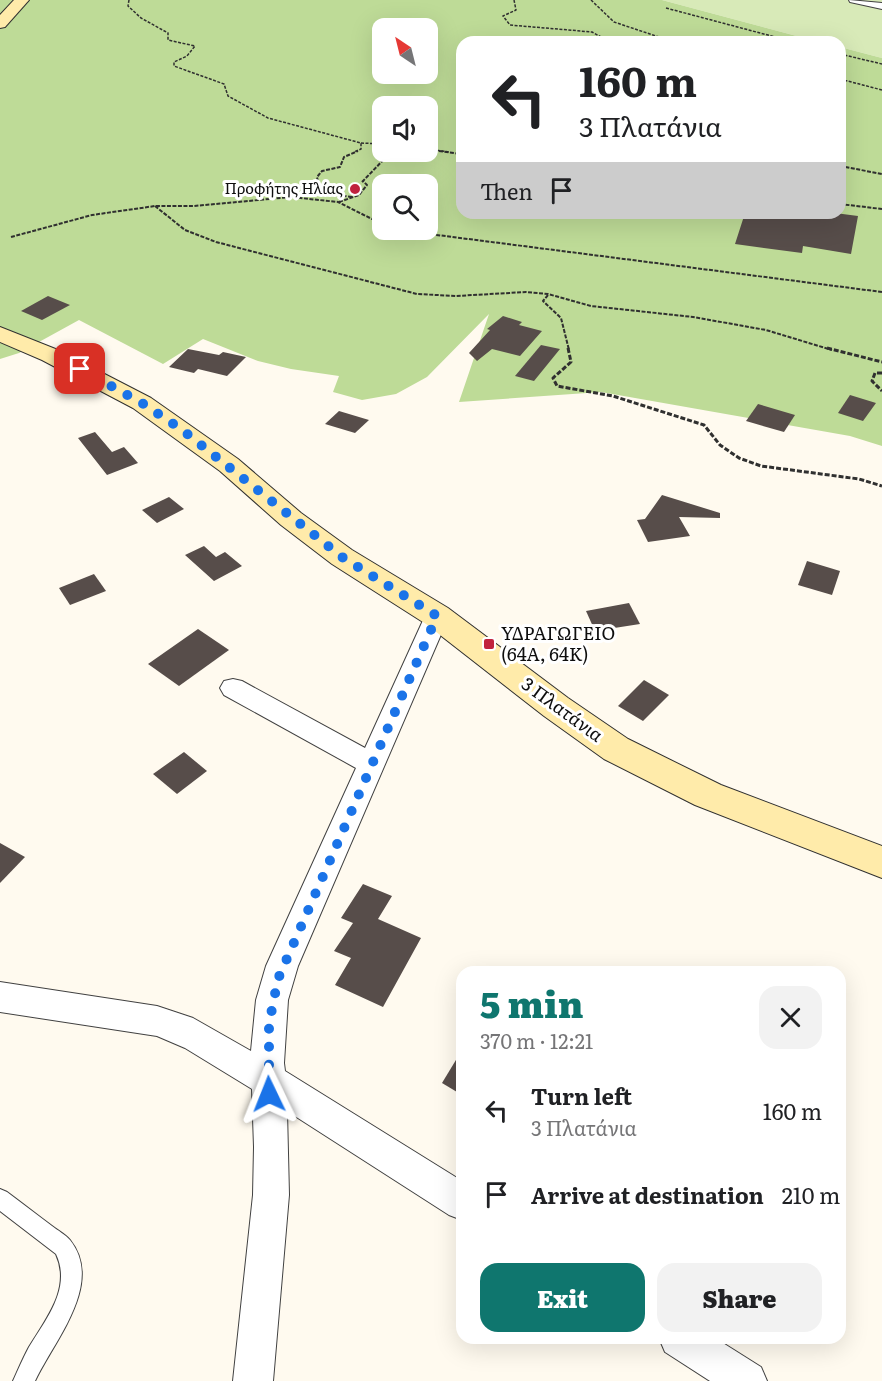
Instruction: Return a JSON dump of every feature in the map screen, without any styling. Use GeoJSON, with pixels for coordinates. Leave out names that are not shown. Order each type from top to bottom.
{"type":"FeatureCollection","features":[{"type":"Feature","properties":{"kind":"street"},"geometry":{"type":"LineString","coordinates":[[0,24],[22,0]]}},
{"type":"Feature","properties":{"kind":"street"},"geometry":{"type":"LineString","coordinates":[[854,0],[882,6]]}},
{"type":"Feature","properties":{"kind":"street","name":"3 Πλατάνια"},"geometry":{"type":"LineString","coordinates":[[3,340],[68,364],[142,403],[229,465],[291,519],[342,557],[437,616],[556,707],[639,762],[708,795],[882,862]]}},
{"type":"Feature","properties":{"kind":"street"},"geometry":{"type":"LineString","coordinates":[[253,1381],[272,1172],[272,1137],[267,1079],[269,1024],[278,979],[437,616]]}},
{"type":"Feature","properties":{"kind":"street"},"geometry":{"type":"LineString","coordinates":[[234,688],[275,713],[372,764]]}},
{"type":"Feature","properties":{"kind":"street"},"geometry":{"type":"LineString","coordinates":[[0,997],[157,1021],[181,1029],[267,1079],[456,1198]]}},
{"type":"Feature","properties":{"kind":"street"},"geometry":{"type":"LineString","coordinates":[[688,1344],[747,1381]]}},
{"type":"Feature","properties":{"kind":"lane"},"geometry":{"type":"LineString","coordinates":[[0,1200],[63,1247],[69,1256],[72,1268],[72,1286],[67,1304],[38,1351],[24,1381]]}},
{"type":"Feature","properties":{"kind":"path"},"geometry":{"type":"LineString","coordinates":[[129,0],[128,6],[141,18],[168,33],[168,40],[195,46],[187,56],[174,62],[174,66],[224,84],[228,96],[268,118],[361,143],[372,144]]}},
{"type":"Feature","properties":{"kind":"path"},"geometry":{"type":"LineString","coordinates":[[514,0],[516,10],[503,15],[510,25],[592,32],[599,36]]}},
{"type":"Feature","properties":{"kind":"path"},"geometry":{"type":"LineString","coordinates":[[591,0],[614,22],[656,36]]}},
{"type":"Feature","properties":{"kind":"path"},"geometry":{"type":"LineString","coordinates":[[666,8],[771,36]]}},
{"type":"Feature","properties":{"kind":"path"},"geometry":{"type":"LineString","coordinates":[[846,55],[882,64]]}},
{"type":"Feature","properties":{"kind":"path"},"geometry":{"type":"LineString","coordinates":[[846,81],[882,90]]}},
{"type":"Feature","properties":{"kind":"path"},"geometry":{"type":"LineString","coordinates":[[352,197],[320,193],[317,177],[322,171],[340,166],[344,157],[361,149],[361,143]]}},
{"type":"Feature","properties":{"kind":"path"},"geometry":{"type":"LineString","coordinates":[[438,150],[456,153]]}},
{"type":"Feature","properties":{"kind":"path"},"geometry":{"type":"LineString","coordinates":[[339,202],[359,195],[367,185],[362,181],[381,162]]}},
{"type":"Feature","properties":{"kind":"path"},"geometry":{"type":"LineString","coordinates":[[846,167],[882,174]]}},
{"type":"Feature","properties":{"kind":"path"},"geometry":{"type":"LineString","coordinates":[[11,237],[92,215],[154,206],[194,206],[291,197],[339,202],[372,219]]}},
{"type":"Feature","properties":{"kind":"path"},"geometry":{"type":"LineString","coordinates":[[846,205],[882,209]]}},
{"type":"Feature","properties":{"kind":"path"},"geometry":{"type":"LineString","coordinates":[[154,206],[185,230],[216,242],[417,294],[456,296],[526,292],[548,294],[591,306],[693,316],[766,330],[864,359],[882,362]]}},
{"type":"Feature","properties":{"kind":"path"},"geometry":{"type":"LineString","coordinates":[[438,235],[882,292]]}},
{"type":"Feature","properties":{"kind":"path"},"geometry":{"type":"LineString","coordinates":[[548,294],[543,301],[561,318],[561,332],[570,349],[571,362],[553,378],[557,386],[585,388],[622,397],[704,424],[711,437],[736,458],[775,470],[864,479],[882,486]]}},
{"type":"Feature","properties":{"kind":"path"},"geometry":{"type":"LineString","coordinates":[[882,372],[875,373],[872,381],[882,392]]}},
{"type":"Feature","properties":{"kind":"green space"},"geometry":{"type":"Polygon","coordinates":[[[0,0],[662,0],[797,36],[456,36],[456,219],[846,219],[846,49],[882,58],[882,446],[850,436],[601,392],[459,402],[489,314],[427,377],[396,394],[362,400],[333,392],[339,376],[291,369],[258,361],[203,339],[163,364],[79,320],[19,353],[0,359],[0,0]]]}},
{"type":"Feature","properties":{"kind":"green space"},"geometry":{"type":"Polygon","coordinates":[[[662,0],[882,0],[882,58],[846,49],[846,36],[797,36],[662,0]]]}},
{"type":"Feature","properties":{"kind":"building"},"geometry":{"type":"Polygon","coordinates":[[[846,214],[858,216],[851,254],[803,246],[802,253],[735,244],[743,219],[846,219],[846,214]]]}},
{"type":"Feature","properties":{"kind":"building"},"geometry":{"type":"Polygon","coordinates":[[[48,296],[70,305],[42,320],[21,311],[48,296]]]}},
{"type":"Feature","properties":{"kind":"building"},"geometry":{"type":"Polygon","coordinates":[[[503,316],[522,322],[519,325],[542,331],[520,356],[492,349],[477,361],[469,353],[490,330],[487,329],[503,316]]]}},
{"type":"Feature","properties":{"kind":"building"},"geometry":{"type":"Polygon","coordinates":[[[541,345],[560,349],[534,381],[515,376],[541,345]]]}},
{"type":"Feature","properties":{"kind":"building"},"geometry":{"type":"Polygon","coordinates":[[[188,349],[219,355],[223,352],[246,357],[227,376],[198,369],[194,373],[169,367],[188,349]]]}},
{"type":"Feature","properties":{"kind":"building"},"geometry":{"type":"Polygon","coordinates":[[[850,395],[876,403],[863,421],[838,413],[850,395]]]}},
{"type":"Feature","properties":{"kind":"building"},"geometry":{"type":"Polygon","coordinates":[[[758,404],[795,415],[784,432],[746,421],[758,404]]]}},
{"type":"Feature","properties":{"kind":"building"},"geometry":{"type":"Polygon","coordinates":[[[339,411],[369,420],[355,433],[325,424],[339,411]]]}},
{"type":"Feature","properties":{"kind":"building"},"geometry":{"type":"Polygon","coordinates":[[[95,432],[112,452],[124,447],[138,463],[107,475],[78,438],[95,432]]]}},
{"type":"Feature","properties":{"kind":"building"},"geometry":{"type":"Polygon","coordinates":[[[662,495],[720,513],[720,518],[679,517],[690,536],[648,542],[637,520],[645,519],[662,495]]]}},
{"type":"Feature","properties":{"kind":"building"},"geometry":{"type":"Polygon","coordinates":[[[169,497],[184,509],[157,523],[142,510],[169,497]]]}},
{"type":"Feature","properties":{"kind":"building"},"geometry":{"type":"Polygon","coordinates":[[[204,546],[216,557],[225,552],[242,566],[214,581],[185,555],[204,546]]]}},
{"type":"Feature","properties":{"kind":"building"},"geometry":{"type":"Polygon","coordinates":[[[807,561],[840,571],[832,595],[798,585],[807,561]]]}},
{"type":"Feature","properties":{"kind":"building"},"geometry":{"type":"Polygon","coordinates":[[[94,574],[106,591],[70,605],[59,588],[94,574]]]}},
{"type":"Feature","properties":{"kind":"building"},"geometry":{"type":"Polygon","coordinates":[[[629,603],[640,624],[595,631],[586,611],[629,603]]]}},
{"type":"Feature","properties":{"kind":"building"},"geometry":{"type":"Polygon","coordinates":[[[198,629],[229,650],[179,686],[148,664],[198,629]]]}},
{"type":"Feature","properties":{"kind":"building"},"geometry":{"type":"Polygon","coordinates":[[[644,680],[669,695],[643,721],[618,706],[644,680]]]}},
{"type":"Feature","properties":{"kind":"building"},"geometry":{"type":"Polygon","coordinates":[[[184,752],[207,771],[177,794],[153,774],[184,752]]]}},
{"type":"Feature","properties":{"kind":"building"},"geometry":{"type":"Polygon","coordinates":[[[0,843],[25,857],[0,883],[0,843]]]}},
{"type":"Feature","properties":{"kind":"building"},"geometry":{"type":"Polygon","coordinates":[[[363,884],[392,896],[378,919],[421,938],[383,1007],[335,985],[351,958],[334,951],[353,923],[341,918],[363,884]]]}},
{"type":"Feature","properties":{"kind":"building"},"geometry":{"type":"Polygon","coordinates":[[[456,1060],[456,1091],[442,1083],[456,1060]]]}},
{"type":"Feature","properties":{"kind":"place","name":"Προφήτης Ηλίας"},"geometry":{"type":"Point","coordinates":[355,189]}},
{"type":"Feature","properties":{"kind":"place","name":"ΥΔΡΑΓΩΓΕΙΟ (64Α, 64Κ)"},"geometry":{"type":"Point","coordinates":[489,644]}},
{"type":"Feature","properties":{"kind":"route"},"geometry":{"type":"LineString","coordinates":[[80,369],[142,403],[181,429],[229,465],[291,519],[342,557],[437,616],[278,979],[269,1024],[267,1079],[269,1094]]}}]}
